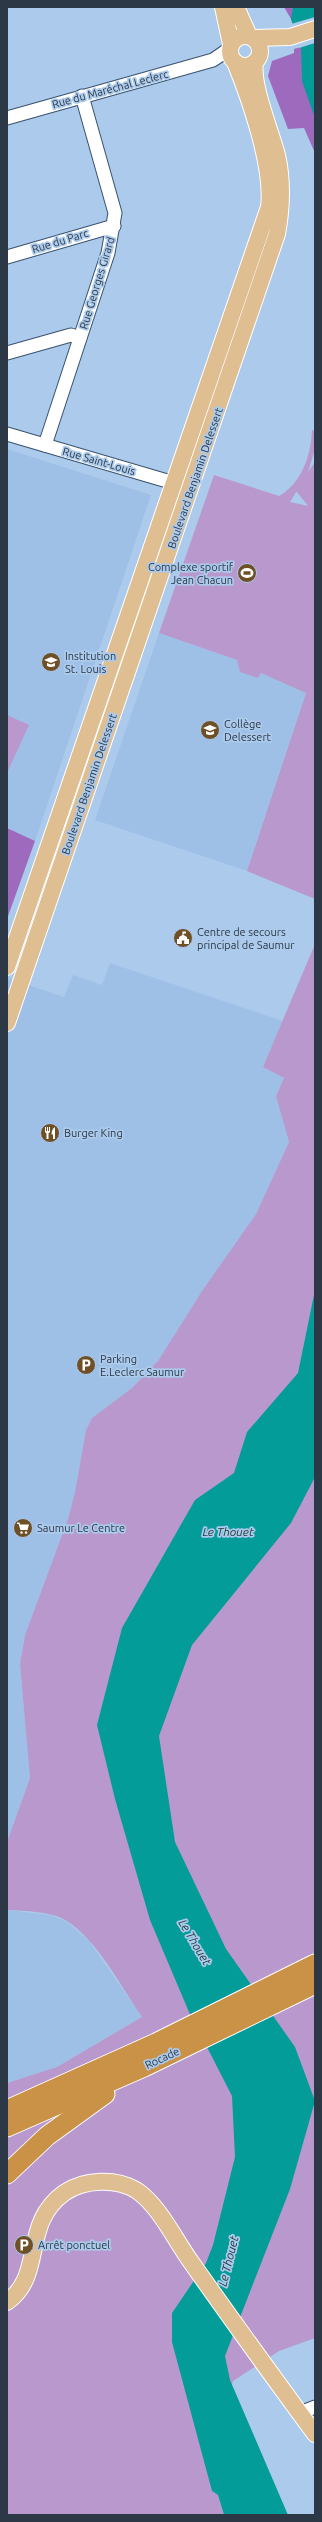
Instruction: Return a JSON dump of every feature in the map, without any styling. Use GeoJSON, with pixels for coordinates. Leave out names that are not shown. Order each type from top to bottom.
{"type":"FeatureCollection","features":[{"type":"Feature","properties":{"kind":"highway"},"geometry":{"type":"LineString","coordinates":[[7,2110],[160,2050],[315,1964]]}},
{"type":"Feature","properties":{"kind":"highway","name":"Rocade"},"geometry":{"type":"LineString","coordinates":[[7,2127],[144,2067],[160,2050],[315,1984]]}},
{"type":"Feature","properties":{"kind":"highway"},"geometry":{"type":"LineString","coordinates":[[7,2174],[52,2131],[144,2067]]}},
{"type":"Feature","properties":{"kind":"main road","name":"Boulevard Benjamin Delessert"},"geometry":{"type":"LineString","coordinates":[[7,967],[262,227],[271,194],[266,158],[244,84],[232,54],[223,7]]}},
{"type":"Feature","properties":{"kind":"main road"},"geometry":{"type":"LineString","coordinates":[[236,7],[251,37],[260,46],[257,60]]}},
{"type":"Feature","properties":{"kind":"main road"},"geometry":{"type":"LineString","coordinates":[[290,36],[257,60],[245,66],[232,54],[238,37],[290,36],[315,29]]}},
{"type":"Feature","properties":{"kind":"main road","name":"Boulevard Benjamin Delessert"},"geometry":{"type":"LineString","coordinates":[[7,1023],[272,252],[281,217],[281,175],[255,80],[257,60]]}},
{"type":"Feature","properties":{"kind":"main road"},"geometry":{"type":"LineString","coordinates":[[7,2302],[25,2283],[29,2270],[34,2238],[48,2212],[77,2195],[94,2192],[118,2193],[141,2204],[168,2229],[246,2340],[315,2434]]}},
{"type":"Feature","properties":{"kind":"street","name":"Rue du Maréchal Leclerc"},"geometry":{"type":"LineString","coordinates":[[7,118],[232,54]]}},
{"type":"Feature","properties":{"kind":"street","name":"Rue Georges Girard"},"geometry":{"type":"LineString","coordinates":[[44,445],[108,253],[114,226],[115,213],[82,96]]}},
{"type":"Feature","properties":{"kind":"street","name":"Rue du Parc"},"geometry":{"type":"LineString","coordinates":[[7,257],[114,226]]}},
{"type":"Feature","properties":{"kind":"street"},"geometry":{"type":"LineString","coordinates":[[7,353],[71,336],[80,338]]}},
{"type":"Feature","properties":{"kind":"street","name":"Rue Saint-Louis"},"geometry":{"type":"LineString","coordinates":[[7,434],[191,488]]}},
{"type":"Feature","properties":{"kind":"street"},"geometry":{"type":"LineString","coordinates":[[300,2413],[315,2407]]}},
{"type":"Feature","properties":{"kind":"shaded area"},"geometry":{"type":"Polygon","coordinates":[[[284,7],[315,7],[315,153],[304,128],[288,129],[268,76],[272,61],[294,53],[294,49],[301,47],[291,19],[284,7]]]}},
{"type":"Feature","properties":{"kind":"shaded area","name":"Complexe sportif Jean Chacun"},"geometry":{"type":"Polygon","coordinates":[[[312,430],[315,431],[315,449],[308,472],[315,462],[315,899],[247,871],[306,693],[261,673],[258,678],[240,672],[237,660],[159,633],[214,475],[279,496],[294,484],[304,468],[310,449],[312,430]],[[297,492],[290,502],[308,506],[297,492]]]}},
{"type":"Feature","properties":{"kind":"shaded area","name":"Institution St. Louis"},"geometry":{"type":"Polygon","coordinates":[[[7,449],[151,495],[35,841],[7,828],[7,449]]]}},
{"type":"Feature","properties":{"kind":"shaded area","name":"Collège Delessert"},"geometry":{"type":"Polygon","coordinates":[[[159,633],[237,660],[306,693],[247,871],[95,820],[159,633]]]}},
{"type":"Feature","properties":{"kind":"shaded area"},"geometry":{"type":"Polygon","coordinates":[[[7,715],[29,725],[7,773],[7,715]]]}},
{"type":"Feature","properties":{"kind":"shaded area"},"geometry":{"type":"Polygon","coordinates":[[[7,828],[35,841],[7,919],[7,828]]]}},
{"type":"Feature","properties":{"kind":"shaded area"},"geometry":{"type":"Polygon","coordinates":[[[315,944],[315,2338],[279,2351],[233,2381],[207,2468],[212,2491],[218,2495],[224,2515],[7,2515],[7,2083],[57,2067],[142,2017],[99,1952],[78,1929],[67,1921],[53,1915],[38,1912],[7,1910],[7,1842],[30,1778],[20,1664],[25,1635],[68,1519],[75,1492],[86,1430],[92,1418],[132,1388],[158,1361],[202,1291],[256,1214],[289,1142],[276,1096],[284,1078],[263,1067],[315,944]]]}},
{"type":"Feature","properties":{"kind":"shaded area"},"geometry":{"type":"Polygon","coordinates":[[[110,963],[283,1021],[263,1066],[284,1078],[276,1096],[289,1142],[256,1214],[202,1291],[158,1361],[132,1388],[92,1418],[86,1430],[75,1492],[68,1519],[25,1635],[20,1664],[30,1778],[7,1842],[7,978],[64,997],[73,975],[102,985],[110,963]]]}},
{"type":"Feature","properties":{"kind":"shaded area"},"geometry":{"type":"Polygon","coordinates":[[[7,1910],[50,1915],[66,1921],[89,1941],[142,2017],[57,2067],[7,2083],[7,1910]]]}},
{"type":"Feature","properties":{"kind":"water"},"geometry":{"type":"Polygon","coordinates":[[[293,7],[315,7],[315,118],[302,81],[301,47],[291,19],[293,7]]]}},
{"type":"Feature","properties":{"kind":"water","name":"Le Thouet"},"geometry":{"type":"Polygon","coordinates":[[[315,1290],[315,1477],[291,1523],[192,1645],[159,1736],[175,1842],[226,1949],[295,2047],[315,2101],[290,2189],[225,2356],[230,2380],[288,2515],[224,2515],[218,2495],[212,2491],[172,2342],[172,2313],[206,2263],[213,2245],[235,2157],[232,2096],[189,2012],[150,1920],[115,1799],[97,1725],[122,1628],[195,1500],[234,1473],[247,1432],[298,1373],[315,1290]]]}},
{"type":"Feature","properties":{"kind":"pier"},"geometry":{"type":"Polygon","coordinates":[[[315,17],[315,43],[299,48],[291,24],[315,17]]]}},
{"type":"Feature","properties":{"kind":"place","name":"Complexe sportif Jean Chacun"},"geometry":{"type":"Point","coordinates":[247,573]}},
{"type":"Feature","properties":{"kind":"place","name":"Institution St. Louis"},"geometry":{"type":"Point","coordinates":[51,662]}},
{"type":"Feature","properties":{"kind":"place","name":"Collège Delessert"},"geometry":{"type":"Point","coordinates":[210,730]}},
{"type":"Feature","properties":{"kind":"place","name":"Centre de secours principal de Saumur"},"geometry":{"type":"Point","coordinates":[183,938]}},
{"type":"Feature","properties":{"kind":"place","name":"Burger King"},"geometry":{"type":"Point","coordinates":[50,1133]}},
{"type":"Feature","properties":{"kind":"place","name":"Parking E.Leclerc Saumur"},"geometry":{"type":"Point","coordinates":[86,1365]}},
{"type":"Feature","properties":{"kind":"place","name":"Saumur Le Centre"},"geometry":{"type":"Point","coordinates":[23,1528]}},
{"type":"Feature","properties":{"kind":"place","name":"Arrêt ponctuel"},"geometry":{"type":"Point","coordinates":[24,2245]}}]}
